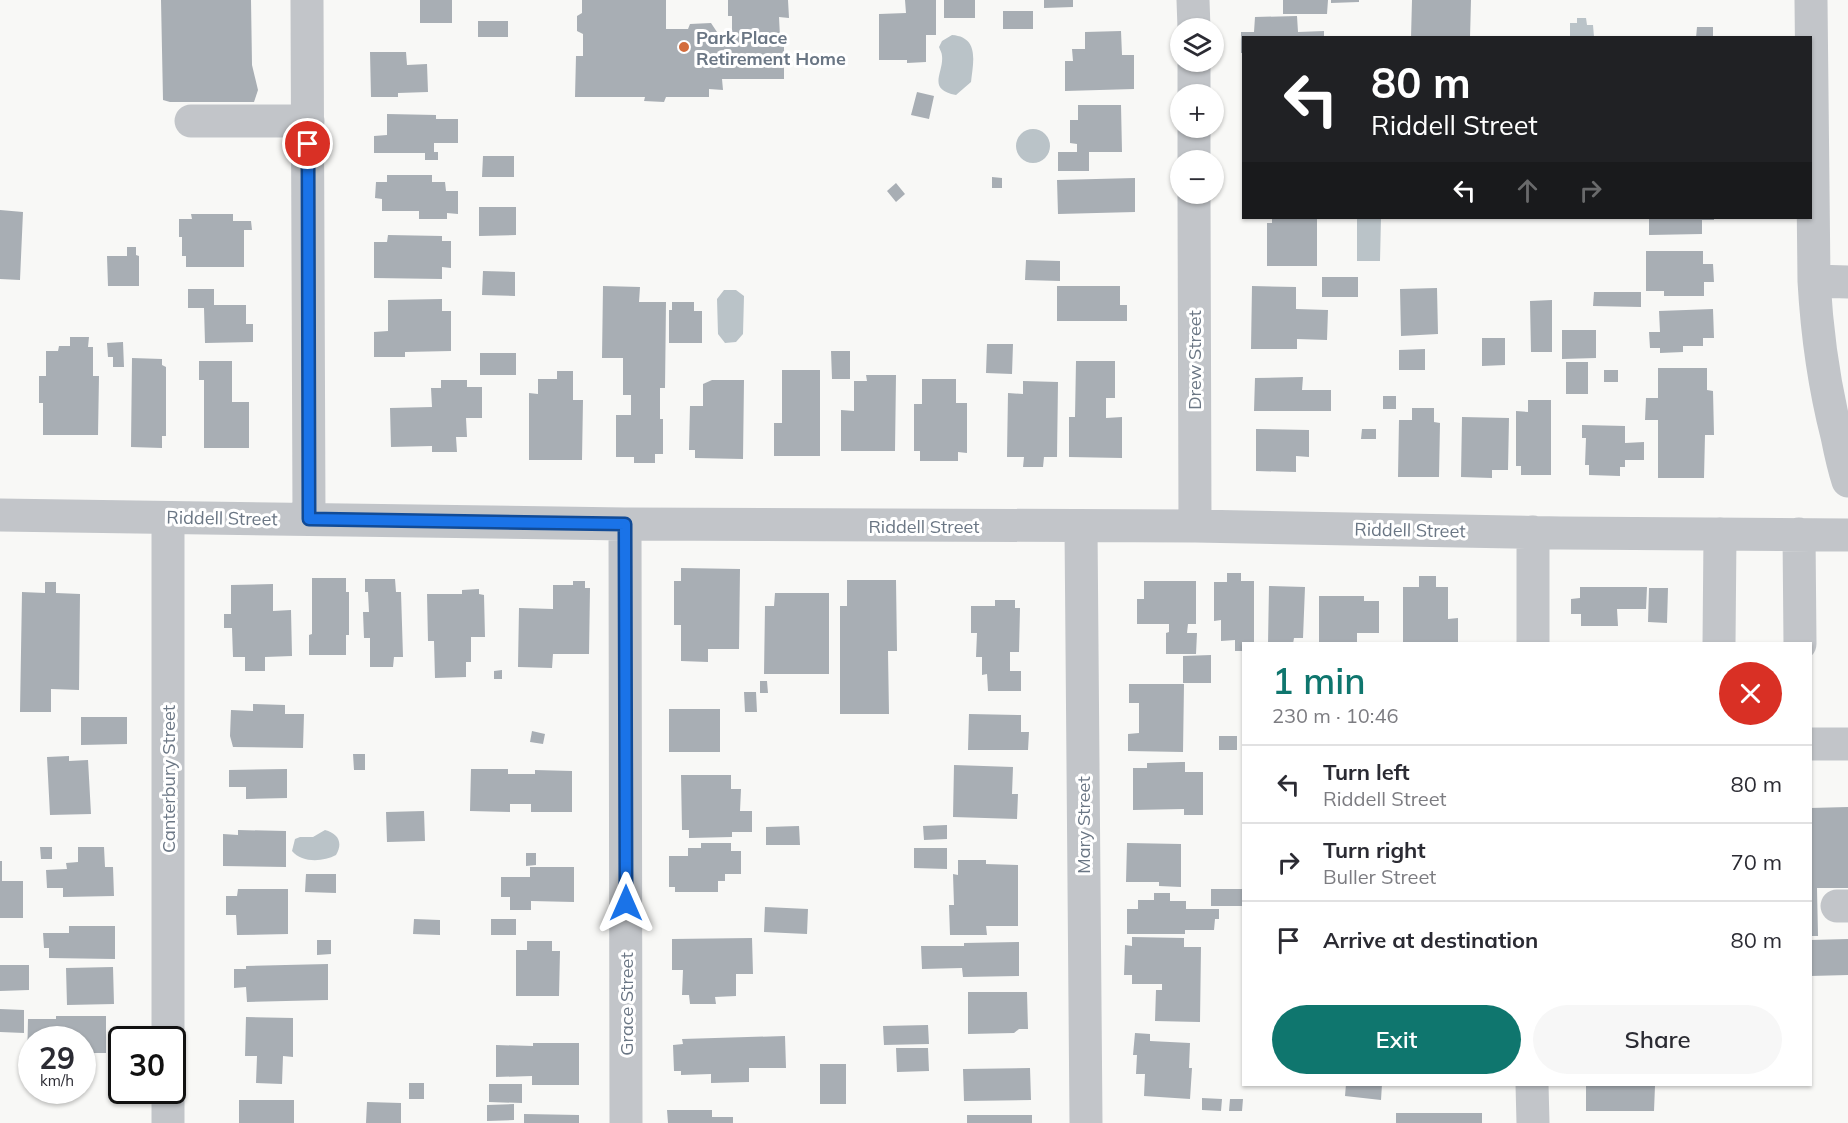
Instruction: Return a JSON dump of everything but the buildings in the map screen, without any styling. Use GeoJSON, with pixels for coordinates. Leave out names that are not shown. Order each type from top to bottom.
{"type":"FeatureCollection","features":[{"type":"Feature","properties":{"kind":"street"},"geometry":{"type":"LineString","coordinates":[[307,0],[309,519]]}},
{"type":"Feature","properties":{"kind":"street"},"geometry":{"type":"LineString","coordinates":[[1193,0],[1194,18]]}},
{"type":"Feature","properties":{"kind":"street"},"geometry":{"type":"LineString","coordinates":[[1810,0],[1811,36]]}},
{"type":"Feature","properties":{"kind":"street"},"geometry":{"type":"LineString","coordinates":[[191,121],[308,121]]}},
{"type":"Feature","properties":{"kind":"street"},"geometry":{"type":"LineString","coordinates":[[1812,140],[1814,281],[1820,353],[1848,481]]}},
{"type":"Feature","properties":{"kind":"street","name":"Drew Street"},"geometry":{"type":"LineString","coordinates":[[1194,204],[1195,526]]}},
{"type":"Feature","properties":{"kind":"street"},"geometry":{"type":"LineString","coordinates":[[1814,281],[1848,282]]}},
{"type":"Feature","properties":{"kind":"street","name":"Riddell Street"},"geometry":{"type":"LineString","coordinates":[[0,515],[625,524],[1195,526],[1848,535]]}},
{"type":"Feature","properties":{"kind":"street","name":"Canterbury Street"},"geometry":{"type":"LineString","coordinates":[[168,518],[168,1026]]}},
{"type":"Feature","properties":{"kind":"street","name":"Grace Street"},"geometry":{"type":"LineString","coordinates":[[625,524],[626,1123]]}},
{"type":"Feature","properties":{"kind":"street","name":"Mary Street"},"geometry":{"type":"LineString","coordinates":[[1081,526],[1086,1123]]}},
{"type":"Feature","properties":{"kind":"street"},"geometry":{"type":"LineString","coordinates":[[1533,532],[1533,642]]}},
{"type":"Feature","properties":{"kind":"street"},"geometry":{"type":"LineString","coordinates":[[1719,642],[1720,534]]}},
{"type":"Feature","properties":{"kind":"street"},"geometry":{"type":"LineString","coordinates":[[1799,534],[1800,642]]}},
{"type":"Feature","properties":{"kind":"street"},"geometry":{"type":"LineString","coordinates":[[1812,744],[1848,744]]}},
{"type":"Feature","properties":{"kind":"street"},"geometry":{"type":"LineString","coordinates":[[1532,1086],[1533,1123]]}},
{"type":"Feature","properties":{"kind":"street"},"geometry":{"type":"LineString","coordinates":[[168,1104],[168,1123]]}},
{"type":"Feature","properties":{"kind":"shaded area"},"geometry":{"type":"Polygon","coordinates":[[[1577,18],[1586,18],[1587,25],[1593,25],[1594,36],[1570,36],[1570,23],[1577,23],[1577,18]]]}},
{"type":"Feature","properties":{"kind":"shaded area"},"geometry":{"type":"Polygon","coordinates":[[[952,35],[967,41],[973,52],[971,82],[956,95],[941,89],[939,85],[942,55],[939,47],[942,41],[952,35]]]}},
{"type":"Feature","properties":{"kind":"shaded area"},"geometry":{"type":"Polygon","coordinates":[[[1033,129],[1045,134],[1050,146],[1045,158],[1033,163],[1021,158],[1016,146],[1021,134],[1033,129]]]}},
{"type":"Feature","properties":{"kind":"shaded area"},"geometry":{"type":"Polygon","coordinates":[[[1357,219],[1381,219],[1380,261],[1357,261],[1357,219]]]}},
{"type":"Feature","properties":{"kind":"shaded area"},"geometry":{"type":"Polygon","coordinates":[[[724,290],[736,290],[744,296],[743,334],[736,342],[725,343],[718,334],[717,299],[724,290]]]}},
{"type":"Feature","properties":{"kind":"shaded area"},"geometry":{"type":"Polygon","coordinates":[[[325,830],[334,834],[338,840],[339,847],[336,855],[313,860],[301,858],[292,851],[295,839],[313,837],[325,830]]]}},
{"type":"Feature","properties":{"kind":"place","name":"Park Place Retirement Home"},"geometry":{"type":"Point","coordinates":[684,47]}},
{"type":"Feature","properties":{"kind":"route"},"geometry":{"type":"LineString","coordinates":[[308,144],[309,519],[625,524],[626,903]]}}]}
